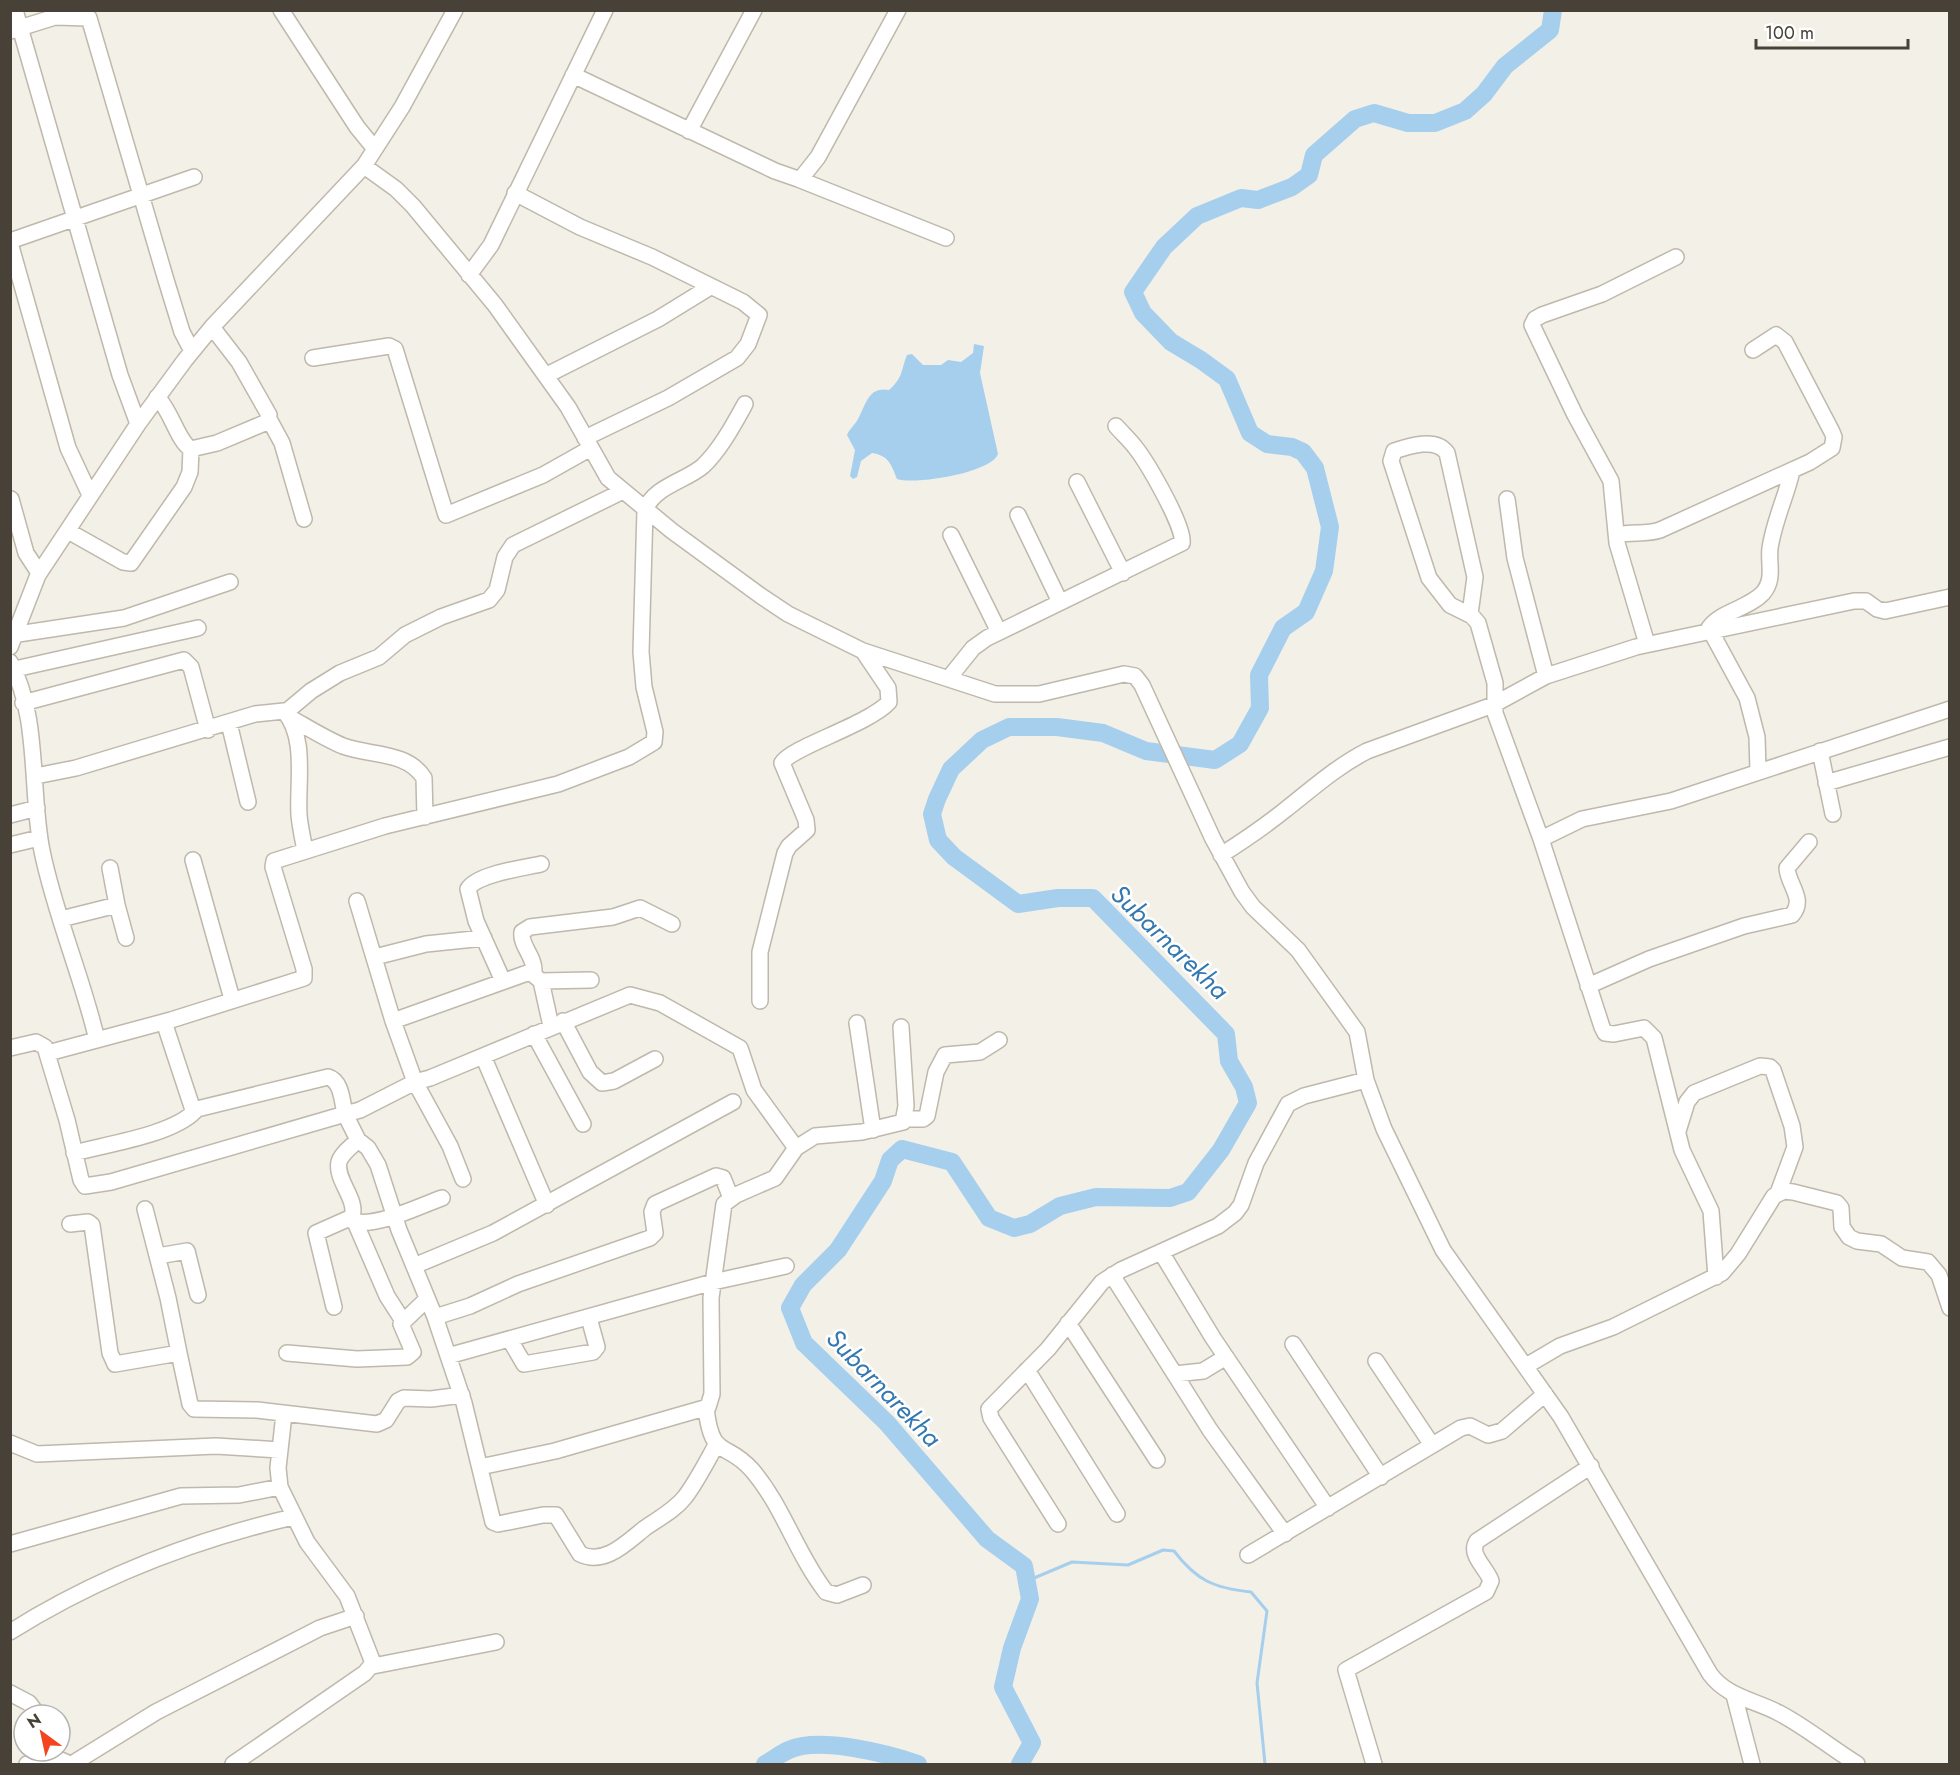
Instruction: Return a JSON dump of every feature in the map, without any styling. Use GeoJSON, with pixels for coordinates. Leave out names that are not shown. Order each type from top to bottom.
{"type":"FeatureCollection","features":[{"type":"Feature","properties":{"kind":"street"},"geometry":{"type":"LineString","coordinates":[[15,10],[14,30],[74,218],[120,375],[138,424]]}},
{"type":"Feature","properties":{"kind":"street"},"geometry":{"type":"LineString","coordinates":[[230,582],[124,618],[14,641],[26,601],[39,573],[138,424],[212,327],[364,166],[402,107],[455,10]]}},
{"type":"Feature","properties":{"kind":"street"},"geometry":{"type":"LineString","coordinates":[[469,275],[491,245],[605,10]]}},
{"type":"Feature","properties":{"kind":"street"},"geometry":{"type":"LineString","coordinates":[[689,131],[754,10]]}},
{"type":"Feature","properties":{"kind":"street"},"geometry":{"type":"LineString","coordinates":[[798,179],[818,158],[898,10]]}},
{"type":"Feature","properties":{"kind":"street"},"geometry":{"type":"LineString","coordinates":[[285,12],[357,127],[375,149]]}},
{"type":"Feature","properties":{"kind":"street"},"geometry":{"type":"LineString","coordinates":[[14,30],[55,17],[89,18],[140,196],[179,322],[192,351]]}},
{"type":"Feature","properties":{"kind":"street"},"geometry":{"type":"LineString","coordinates":[[573,75],[775,171],[946,238]]}},
{"type":"Feature","properties":{"kind":"street"},"geometry":{"type":"LineString","coordinates":[[364,166],[396,189],[413,206],[495,305],[547,375],[608,478],[621,492],[770,602],[863,651],[1006,695],[1039,694],[1124,674],[1135,676],[1142,685],[1221,855],[1253,907],[1298,950],[1357,1032],[1366,1080],[1384,1130],[1432,1230],[1545,1394],[1591,1466],[1705,1667],[1716,1683],[1734,1695],[1778,1712],[1857,1764]]}},
{"type":"Feature","properties":{"kind":"street"},"geometry":{"type":"LineString","coordinates":[[90,495],[68,448],[10,242],[194,177]]}},
{"type":"Feature","properties":{"kind":"street"},"geometry":{"type":"LineString","coordinates":[[313,358],[394,347],[446,515],[525,483],[588,443],[682,391],[742,354],[752,336],[759,315],[742,302],[515,194]]}},
{"type":"Feature","properties":{"kind":"street"},"geometry":{"type":"LineString","coordinates":[[1647,644],[1617,535],[1611,481],[1575,416],[1533,329],[1533,321],[1542,315],[1602,294],[1676,257]]}},
{"type":"Feature","properties":{"kind":"street"},"geometry":{"type":"LineString","coordinates":[[547,375],[658,319],[710,287]]}},
{"type":"Feature","properties":{"kind":"street"},"geometry":{"type":"LineString","coordinates":[[212,327],[256,388],[282,442],[304,519]]}},
{"type":"Feature","properties":{"kind":"street"},"geometry":{"type":"LineString","coordinates":[[1617,535],[1629,531],[1650,534],[1660,530],[1792,471],[1832,448],[1834,437],[1785,342],[1776,336],[1754,350]]}},
{"type":"Feature","properties":{"kind":"street"},"geometry":{"type":"LineString","coordinates":[[68,531],[123,562],[131,563],[184,487],[190,472],[191,449],[184,442],[171,414],[157,398]]}},
{"type":"Feature","properties":{"kind":"street"},"geometry":{"type":"LineString","coordinates":[[48,1053],[164,1022],[304,978],[304,969],[272,864],[305,851],[385,826],[558,784],[619,761],[654,742],[655,732],[644,687],[641,652],[645,510],[656,494],[693,474],[710,459],[745,404]]}},
{"type":"Feature","properties":{"kind":"street"},"geometry":{"type":"LineString","coordinates":[[191,449],[254,429],[269,419]]}},
{"type":"Feature","properties":{"kind":"street"},"geometry":{"type":"LineString","coordinates":[[949,678],[973,648],[999,632],[1176,548],[1183,541],[1178,525],[1148,466],[1136,447],[1116,426]]}},
{"type":"Feature","properties":{"kind":"street"},"geometry":{"type":"LineString","coordinates":[[1470,614],[1475,577],[1447,453],[1442,447],[1428,444],[1394,451],[1391,461],[1429,578],[1450,605],[1470,614],[1478,623],[1497,691],[1493,705],[1540,839],[1587,987],[1605,1033],[1614,1034],[1641,1028],[1651,1032],[1682,1150],[1711,1211],[1716,1277]]}},
{"type":"Feature","properties":{"kind":"street"},"geometry":{"type":"LineString","coordinates":[[1709,632],[1713,624],[1748,606],[1768,585],[1772,537],[1792,471]]}},
{"type":"Feature","properties":{"kind":"street"},"geometry":{"type":"LineString","coordinates":[[1077,482],[1123,573]]}},
{"type":"Feature","properties":{"kind":"street"},"geometry":{"type":"LineString","coordinates":[[287,714],[311,691],[340,673],[384,654],[405,635],[441,617],[489,600],[496,590],[505,557],[513,545],[621,492]]}},
{"type":"Feature","properties":{"kind":"street"},"geometry":{"type":"LineString","coordinates":[[11,498],[27,553],[39,573]]}},
{"type":"Feature","properties":{"kind":"street"},"geometry":{"type":"LineString","coordinates":[[1507,499],[1515,558],[1546,676]]}},
{"type":"Feature","properties":{"kind":"street"},"geometry":{"type":"LineString","coordinates":[[1018,515],[1060,602]]}},
{"type":"Feature","properties":{"kind":"street"},"geometry":{"type":"LineString","coordinates":[[951,535],[999,632]]}},
{"type":"Feature","properties":{"kind":"street"},"geometry":{"type":"LineString","coordinates":[[1221,855],[1285,811],[1329,772],[1349,760],[1367,751],[1493,705],[1546,676],[1647,644],[1854,601],[1866,601],[1877,609],[1885,611],[1950,597]]}},
{"type":"Feature","properties":{"kind":"street"},"geometry":{"type":"LineString","coordinates":[[97,1040],[39,838],[36,776],[23,703],[13,665],[198,628]]}},
{"type":"Feature","properties":{"kind":"street"},"geometry":{"type":"LineString","coordinates":[[1709,632],[1747,698],[1757,737],[1758,771]]}},
{"type":"Feature","properties":{"kind":"street"},"geometry":{"type":"LineString","coordinates":[[760,1001],[760,952],[785,853],[789,846],[807,830],[806,820],[782,763],[790,754],[852,727],[889,702],[888,688],[863,651]]}},
{"type":"Feature","properties":{"kind":"street"},"geometry":{"type":"LineString","coordinates":[[23,703],[184,660],[191,667],[208,730]]}},
{"type":"Feature","properties":{"kind":"street"},"geometry":{"type":"LineString","coordinates":[[1540,839],[1582,819],[1671,801],[1950,709]]}},
{"type":"Feature","properties":{"kind":"street"},"geometry":{"type":"LineString","coordinates":[[36,776],[208,730],[255,714],[287,714],[342,745],[391,756],[409,763],[424,778],[425,817]]}},
{"type":"Feature","properties":{"kind":"street"},"geometry":{"type":"LineString","coordinates":[[287,714],[298,757],[299,815],[305,851]]}},
{"type":"Feature","properties":{"kind":"street"},"geometry":{"type":"LineString","coordinates":[[229,723],[248,802]]}},
{"type":"Feature","properties":{"kind":"street"},"geometry":{"type":"LineString","coordinates":[[1826,783],[1950,747]]}},
{"type":"Feature","properties":{"kind":"street"},"geometry":{"type":"LineString","coordinates":[[1820,751],[1833,814]]}},
{"type":"Feature","properties":{"kind":"street"},"geometry":{"type":"LineString","coordinates":[[10,815],[37,808]]}},
{"type":"Feature","properties":{"kind":"street"},"geometry":{"type":"LineString","coordinates":[[10,845],[39,838]]}},
{"type":"Feature","properties":{"kind":"street"},"geometry":{"type":"LineString","coordinates":[[1587,987],[1649,959],[1744,926],[1792,915],[1797,904],[1797,894],[1787,868],[1809,842]]}},
{"type":"Feature","properties":{"kind":"street"},"geometry":{"type":"LineString","coordinates":[[193,860],[232,999]]}},
{"type":"Feature","properties":{"kind":"street"},"geometry":{"type":"LineString","coordinates":[[503,981],[470,900],[470,886],[492,876],[541,864]]}},
{"type":"Feature","properties":{"kind":"street"},"geometry":{"type":"LineString","coordinates":[[110,868],[126,938]]}},
{"type":"Feature","properties":{"kind":"street"},"geometry":{"type":"LineString","coordinates":[[357,901],[393,1021],[416,1082],[450,1146],[464,1179]]}},
{"type":"Feature","properties":{"kind":"street"},"geometry":{"type":"LineString","coordinates":[[61,919],[117,905]]}},
{"type":"Feature","properties":{"kind":"street"},"geometry":{"type":"LineString","coordinates":[[655,1059],[614,1081],[602,1083],[590,1072],[557,1024],[537,977],[533,959],[521,937],[522,932],[530,927],[613,917],[640,908],[672,924]]}},
{"type":"Feature","properties":{"kind":"street"},"geometry":{"type":"LineString","coordinates":[[375,957],[426,944],[484,938]]}},
{"type":"Feature","properties":{"kind":"street"},"geometry":{"type":"LineString","coordinates":[[393,1021],[503,981],[537,977],[591,980]]}},
{"type":"Feature","properties":{"kind":"street"},"geometry":{"type":"LineString","coordinates":[[10,1048],[40,1042],[48,1053],[81,1180],[90,1187],[360,1110],[416,1082],[630,995],[660,1003],[740,1048],[754,1090],[796,1148]]}},
{"type":"Feature","properties":{"kind":"street"},"geometry":{"type":"LineString","coordinates":[[164,1022],[190,1106],[195,1111]]}},
{"type":"Feature","properties":{"kind":"street"},"geometry":{"type":"LineString","coordinates":[[857,1023],[873,1130]]}},
{"type":"Feature","properties":{"kind":"street"},"geometry":{"type":"LineString","coordinates":[[901,1027],[905,1119]]}},
{"type":"Feature","properties":{"kind":"street"},"geometry":{"type":"LineString","coordinates":[[534,1034],[583,1124]]}},
{"type":"Feature","properties":{"kind":"street"},"geometry":{"type":"LineString","coordinates":[[863,1585],[837,1595],[826,1592],[754,1472],[746,1464],[716,1445],[708,1427],[706,1408],[712,1394],[710,1344],[713,1282],[723,1208],[731,1198],[770,1183],[780,1173],[796,1148],[822,1134],[873,1130],[900,1124],[905,1119],[923,1119],[927,1116],[936,1072],[945,1055],[980,1052],[999,1040]]}},
{"type":"Feature","properties":{"kind":"street"},"geometry":{"type":"LineString","coordinates":[[483,1056],[547,1204]]}},
{"type":"Feature","properties":{"kind":"street"},"geometry":{"type":"LineString","coordinates":[[1526,1366],[1560,1346],[1614,1327],[1716,1277],[1738,1254],[1778,1192],[1794,1154],[1795,1140],[1770,1066],[1760,1066],[1694,1093],[1687,1102],[1678,1134]]}},
{"type":"Feature","properties":{"kind":"street"},"geometry":{"type":"LineString","coordinates":[[74,1153],[166,1127],[184,1120],[195,1111],[328,1077],[335,1080],[345,1114],[358,1140],[372,1154],[435,1317],[462,1395],[494,1523],[556,1515],[580,1554],[593,1557],[624,1546],[674,1508],[695,1483],[716,1445]]}},
{"type":"Feature","properties":{"kind":"street"},"geometry":{"type":"LineString","coordinates":[[1058,1524],[988,1412],[1028,1370],[1091,1294],[1112,1275],[1218,1226],[1235,1213],[1241,1205],[1256,1163],[1288,1104],[1304,1096],[1366,1080]]}},
{"type":"Feature","properties":{"kind":"street"},"geometry":{"type":"LineString","coordinates":[[414,1266],[480,1240],[733,1102]]}},
{"type":"Feature","properties":{"kind":"street"},"geometry":{"type":"LineString","coordinates":[[287,1353],[357,1359],[407,1357],[413,1352],[401,1329],[402,1321],[387,1296],[352,1221],[353,1208],[339,1162],[358,1140]]}},
{"type":"Feature","properties":{"kind":"street"},"geometry":{"type":"LineString","coordinates":[[435,1317],[470,1306],[518,1284],[650,1238],[655,1233],[652,1212],[655,1204],[716,1176],[723,1178],[731,1198]]}},
{"type":"Feature","properties":{"kind":"street"},"geometry":{"type":"LineString","coordinates":[[1778,1192],[1793,1192],[1838,1203],[1841,1208],[1842,1227],[1849,1237],[1857,1241],[1881,1244],[1902,1258],[1928,1262],[1939,1275],[1950,1308]]}},
{"type":"Feature","properties":{"kind":"street"},"geometry":{"type":"LineString","coordinates":[[334,1307],[316,1233],[323,1228],[352,1221],[395,1215],[442,1198]]}},
{"type":"Feature","properties":{"kind":"street"},"geometry":{"type":"LineString","coordinates":[[145,1209],[158,1256],[190,1404],[195,1409],[284,1414],[376,1424],[386,1420],[398,1401],[404,1398],[431,1399],[462,1395]]}},
{"type":"Feature","properties":{"kind":"street"},"geometry":{"type":"LineString","coordinates":[[70,1224],[88,1222],[92,1225],[110,1353],[115,1364],[179,1353]]}},
{"type":"Feature","properties":{"kind":"street"},"geometry":{"type":"LineString","coordinates":[[158,1256],[187,1251],[198,1295]]}},
{"type":"Feature","properties":{"kind":"street"},"geometry":{"type":"LineString","coordinates":[[1161,1252],[1226,1358],[1328,1508]]}},
{"type":"Feature","properties":{"kind":"street"},"geometry":{"type":"LineString","coordinates":[[448,1356],[713,1282],[786,1266]]}},
{"type":"Feature","properties":{"kind":"street"},"geometry":{"type":"LineString","coordinates":[[1112,1275],[1210,1430],[1285,1534]]}},
{"type":"Feature","properties":{"kind":"street"},"geometry":{"type":"LineString","coordinates":[[402,1321],[428,1299]]}},
{"type":"Feature","properties":{"kind":"street"},"geometry":{"type":"LineString","coordinates":[[510,1340],[521,1362],[529,1365],[593,1352],[597,1347],[589,1318]]}},
{"type":"Feature","properties":{"kind":"street"},"geometry":{"type":"LineString","coordinates":[[1068,1323],[1157,1460]]}},
{"type":"Feature","properties":{"kind":"street"},"geometry":{"type":"LineString","coordinates":[[1293,1344],[1381,1477]]}},
{"type":"Feature","properties":{"kind":"street"},"geometry":{"type":"LineString","coordinates":[[1176,1374],[1197,1373],[1226,1358]]}},
{"type":"Feature","properties":{"kind":"street"},"geometry":{"type":"LineString","coordinates":[[1376,1361],[1432,1445]]}},
{"type":"Feature","properties":{"kind":"street"},"geometry":{"type":"LineString","coordinates":[[1028,1370],[1118,1514]]}},
{"type":"Feature","properties":{"kind":"street"},"geometry":{"type":"LineString","coordinates":[[1248,1555],[1467,1426],[1488,1436],[1496,1434],[1545,1394]]}},
{"type":"Feature","properties":{"kind":"street"},"geometry":{"type":"LineString","coordinates":[[480,1467],[555,1451],[706,1408]]}},
{"type":"Feature","properties":{"kind":"street"},"geometry":{"type":"LineString","coordinates":[[284,1414],[279,1450],[280,1487],[293,1517],[347,1596],[373,1660],[373,1666]]}},
{"type":"Feature","properties":{"kind":"street"},"geometry":{"type":"LineString","coordinates":[[10,1443],[37,1454],[216,1446],[279,1450]]}},
{"type":"Feature","properties":{"kind":"street"},"geometry":{"type":"LineString","coordinates":[[1374,1764],[1346,1670],[1486,1592],[1491,1581],[1474,1550],[1477,1540],[1591,1466]]}},
{"type":"Feature","properties":{"kind":"street"},"geometry":{"type":"LineString","coordinates":[[10,1544],[181,1496],[238,1495],[280,1487]]}},
{"type":"Feature","properties":{"kind":"street"},"geometry":{"type":"LineString","coordinates":[[10,1632],[63,1601],[112,1578],[241,1530],[293,1517]]}},
{"type":"Feature","properties":{"kind":"street"},"geometry":{"type":"LineString","coordinates":[[71,1764],[156,1712],[312,1632],[356,1616]]}},
{"type":"Feature","properties":{"kind":"street"},"geometry":{"type":"LineString","coordinates":[[233,1764],[291,1727],[373,1666],[496,1642]]}},
{"type":"Feature","properties":{"kind":"street"},"geometry":{"type":"LineString","coordinates":[[10,1693],[29,1703]]}},
{"type":"Feature","properties":{"kind":"street"},"geometry":{"type":"LineString","coordinates":[[1734,1695],[1752,1764]]}},
{"type":"Feature","properties":{"kind":"water"},"geometry":{"type":"Polygon","coordinates":[[[974,344],[984,346],[980,373],[998,454],[992,461],[982,467],[952,476],[906,480],[897,479],[889,461],[872,453],[861,461],[857,477],[853,479],[850,476],[855,450],[847,435],[872,394],[876,391],[889,390],[894,386],[907,355],[912,354],[923,365],[941,365],[948,360],[961,362],[973,353],[974,344]]]}},
{"type":"Feature","properties":{"kind":"waterway","name":"Subarnarekha"},"geometry":{"type":"LineString","coordinates":[[1020,1764],[1032,1743],[1003,1687],[1012,1648],[1030,1599],[1024,1566],[987,1539],[887,1423],[804,1343],[790,1308],[803,1285],[838,1250],[883,1181],[890,1160],[902,1149],[952,1162],[989,1218],[1014,1228],[1030,1224],[1060,1206],[1096,1197],[1170,1198],[1188,1192],[1221,1150],[1248,1103],[1244,1087],[1229,1061],[1226,1034],[1093,898],[1058,898],[1018,904],[954,857],[938,840],[932,814],[951,769],[982,740],[1009,727],[1057,727],[1103,733],[1146,751],[1215,760],[1240,744],[1260,708],[1259,675],[1283,628],[1306,612],[1324,571],[1330,527],[1315,468],[1303,452],[1292,447],[1267,444],[1250,433],[1227,379],[1171,342],[1143,313],[1133,292],[1164,247],[1197,216],[1241,198],[1258,200],[1292,187],[1309,175],[1314,155],[1355,119],[1374,113],[1408,123],[1435,123],[1465,111],[1484,94],[1505,66],[1550,30],[1553,10]]}},
{"type":"Feature","properties":{"kind":"waterway"},"geometry":{"type":"LineString","coordinates":[[1027,1581],[1072,1562],[1128,1565],[1163,1550],[1174,1551],[1191,1570],[1207,1581],[1227,1588],[1251,1592],[1267,1611],[1257,1683],[1265,1764]]}},
{"type":"Feature","properties":{"kind":"waterway","name":"Subarnarekha"},"geometry":{"type":"LineString","coordinates":[[765,1764],[789,1750],[818,1745],[872,1751],[918,1764]]}}]}
